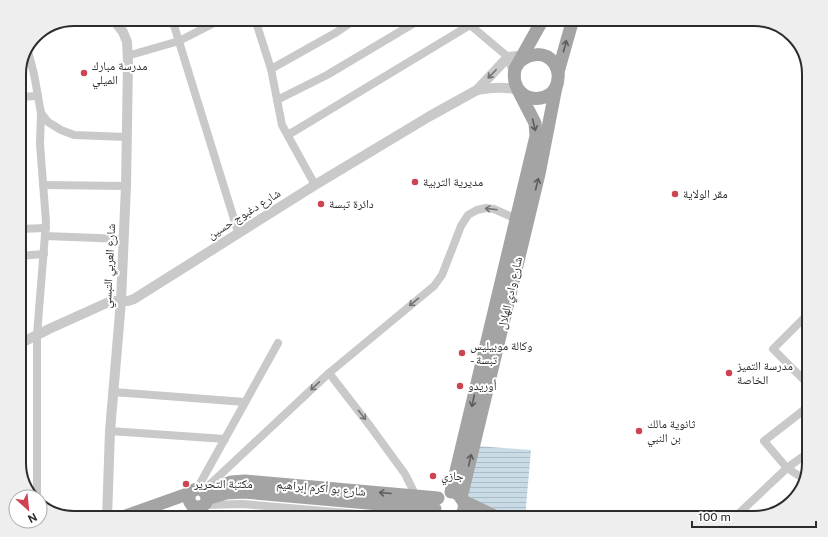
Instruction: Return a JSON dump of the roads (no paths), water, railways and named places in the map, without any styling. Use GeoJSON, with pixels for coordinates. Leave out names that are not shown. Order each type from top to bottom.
{"type":"FeatureCollection","features":[{"type":"Feature","properties":{"kind":"main road"},"geometry":{"type":"LineString","coordinates":[[539,26],[520,57],[515,68],[514,76],[518,90],[530,98],[538,99],[545,97],[556,87],[558,72],[570,26]]}},
{"type":"Feature","properties":{"kind":"main road"},"geometry":{"type":"LineString","coordinates":[[520,57],[538,54],[545,56],[556,66],[558,72]]}},
{"type":"Feature","properties":{"kind":"main road","name":"شارع وادي الهلال"},"geometry":{"type":"LineString","coordinates":[[522,221],[548,133],[556,87]]}},
{"type":"Feature","properties":{"kind":"main road","name":"شارع وادي الهلال"},"geometry":{"type":"LineString","coordinates":[[460,508],[522,221],[536,136],[535,123],[518,90]]}},
{"type":"Feature","properties":{"kind":"main road","name":"شارع بو أكرم إبراهيم"},"geometry":{"type":"LineString","coordinates":[[199,502],[231,482],[245,481],[416,496],[438,508]]}},
{"type":"Feature","properties":{"kind":"main road","name":"شارع بو أكرم إبراهيم"},"geometry":{"type":"LineString","coordinates":[[199,502],[226,493],[244,492],[438,508]]}},
{"type":"Feature","properties":{"kind":"main road"},"geometry":{"type":"LineString","coordinates":[[438,508],[446,493],[460,508],[472,511]]}},
{"type":"Feature","properties":{"kind":"main road"},"geometry":{"type":"LineString","coordinates":[[155,511],[199,502]]}},
{"type":"Feature","properties":{"kind":"main road"},"geometry":{"type":"LineString","coordinates":[[160,511],[178,505],[199,502]]}},
{"type":"Feature","properties":{"kind":"street","name":"شارع العربي التبسي"},"geometry":{"type":"LineString","coordinates":[[107,511],[110,431],[121,301],[126,186],[128,56],[127,42],[123,32],[118,26]]}},
{"type":"Feature","properties":{"kind":"street"},"geometry":{"type":"LineString","coordinates":[[174,26],[238,232]]}},
{"type":"Feature","properties":{"kind":"street"},"geometry":{"type":"LineString","coordinates":[[128,56],[179,41],[208,26]]}},
{"type":"Feature","properties":{"kind":"street"},"geometry":{"type":"LineString","coordinates":[[257,26],[272,69],[282,125],[315,185]]}},
{"type":"Feature","properties":{"kind":"street"},"geometry":{"type":"LineString","coordinates":[[272,69],[346,26]]}},
{"type":"Feature","properties":{"kind":"street"},"geometry":{"type":"LineString","coordinates":[[277,100],[328,75],[409,26]]}},
{"type":"Feature","properties":{"kind":"street"},"geometry":{"type":"LineString","coordinates":[[288,135],[468,26]]}},
{"type":"Feature","properties":{"kind":"street"},"geometry":{"type":"LineString","coordinates":[[472,26],[520,57],[477,90]]}},
{"type":"Feature","properties":{"kind":"street"},"geometry":{"type":"LineString","coordinates":[[30,56],[41,113],[40,144],[45,232],[37,335],[36,489]]}},
{"type":"Feature","properties":{"kind":"street"},"geometry":{"type":"LineString","coordinates":[[477,90],[496,87],[508,87],[518,90]]}},
{"type":"Feature","properties":{"kind":"street","name":"شارع دغبوج حسين"},"geometry":{"type":"LineString","coordinates":[[26,341],[111,301],[128,301],[134,299],[238,232],[315,185],[430,116],[477,90]]}},
{"type":"Feature","properties":{"kind":"street"},"geometry":{"type":"LineString","coordinates":[[26,97],[38,96]]}},
{"type":"Feature","properties":{"kind":"street"},"geometry":{"type":"LineString","coordinates":[[41,113],[48,122],[61,130],[74,135],[126,137]]}},
{"type":"Feature","properties":{"kind":"street"},"geometry":{"type":"LineString","coordinates":[[43,185],[126,186]]}},
{"type":"Feature","properties":{"kind":"street"},"geometry":{"type":"LineString","coordinates":[[199,502],[329,374],[434,286],[444,270],[461,226],[468,215],[477,210],[494,208],[522,221]]}},
{"type":"Feature","properties":{"kind":"street"},"geometry":{"type":"LineString","coordinates":[[26,230],[123,239]]}},
{"type":"Feature","properties":{"kind":"street"},"geometry":{"type":"LineString","coordinates":[[26,255],[44,254]]}},
{"type":"Feature","properties":{"kind":"street"},"geometry":{"type":"LineString","coordinates":[[802,320],[773,349],[802,378]]}},
{"type":"Feature","properties":{"kind":"street"},"geometry":{"type":"LineString","coordinates":[[199,502],[225,439],[278,343]]}},
{"type":"Feature","properties":{"kind":"street"},"geometry":{"type":"LineString","coordinates":[[329,374],[405,474],[416,496]]}},
{"type":"Feature","properties":{"kind":"street"},"geometry":{"type":"LineString","coordinates":[[113,392],[245,402]]}},
{"type":"Feature","properties":{"kind":"street"},"geometry":{"type":"LineString","coordinates":[[800,476],[787,468],[764,441],[802,411]]}},
{"type":"Feature","properties":{"kind":"street"},"geometry":{"type":"LineString","coordinates":[[110,431],[225,439]]}},
{"type":"Feature","properties":{"kind":"street"},"geometry":{"type":"LineString","coordinates":[[741,511],[787,468],[802,457]]}},
{"type":"Feature","properties":{"kind":"street","name":"شارع بو أكرم إبراهيم"},"geometry":{"type":"LineString","coordinates":[[199,502],[324,511]]}},
{"type":"Feature","properties":{"kind":"water"},"geometry":{"type":"Polygon","coordinates":[[[477,446],[531,450],[526,511],[499,511],[468,496],[477,446]]]}},
{"type":"Feature","properties":{"kind":"place","name":"مدرسة مبارك الميلي"},"geometry":{"type":"Point","coordinates":[84,73]}},
{"type":"Feature","properties":{"kind":"place","name":"مديرية التربية"},"geometry":{"type":"Point","coordinates":[415,182]}},
{"type":"Feature","properties":{"kind":"place","name":"مقر الولاية"},"geometry":{"type":"Point","coordinates":[675,194]}},
{"type":"Feature","properties":{"kind":"place","name":"دائرة تبسة"},"geometry":{"type":"Point","coordinates":[321,204]}},
{"type":"Feature","properties":{"kind":"place","name":"وكالة موبيليس - تبسة"},"geometry":{"type":"Point","coordinates":[462,353]}},
{"type":"Feature","properties":{"kind":"place","name":"مدرسة التميز الخاصة"},"geometry":{"type":"Point","coordinates":[729,373]}},
{"type":"Feature","properties":{"kind":"place","name":"أوريدو"},"geometry":{"type":"Point","coordinates":[460,386]}},
{"type":"Feature","properties":{"kind":"place","name":"ثانوية مالك بن النبي"},"geometry":{"type":"Point","coordinates":[639,431]}},
{"type":"Feature","properties":{"kind":"place","name":"جازي"},"geometry":{"type":"Point","coordinates":[433,476]}},
{"type":"Feature","properties":{"kind":"place","name":"مكتبة التحرير"},"geometry":{"type":"Point","coordinates":[186,484]}}]}
